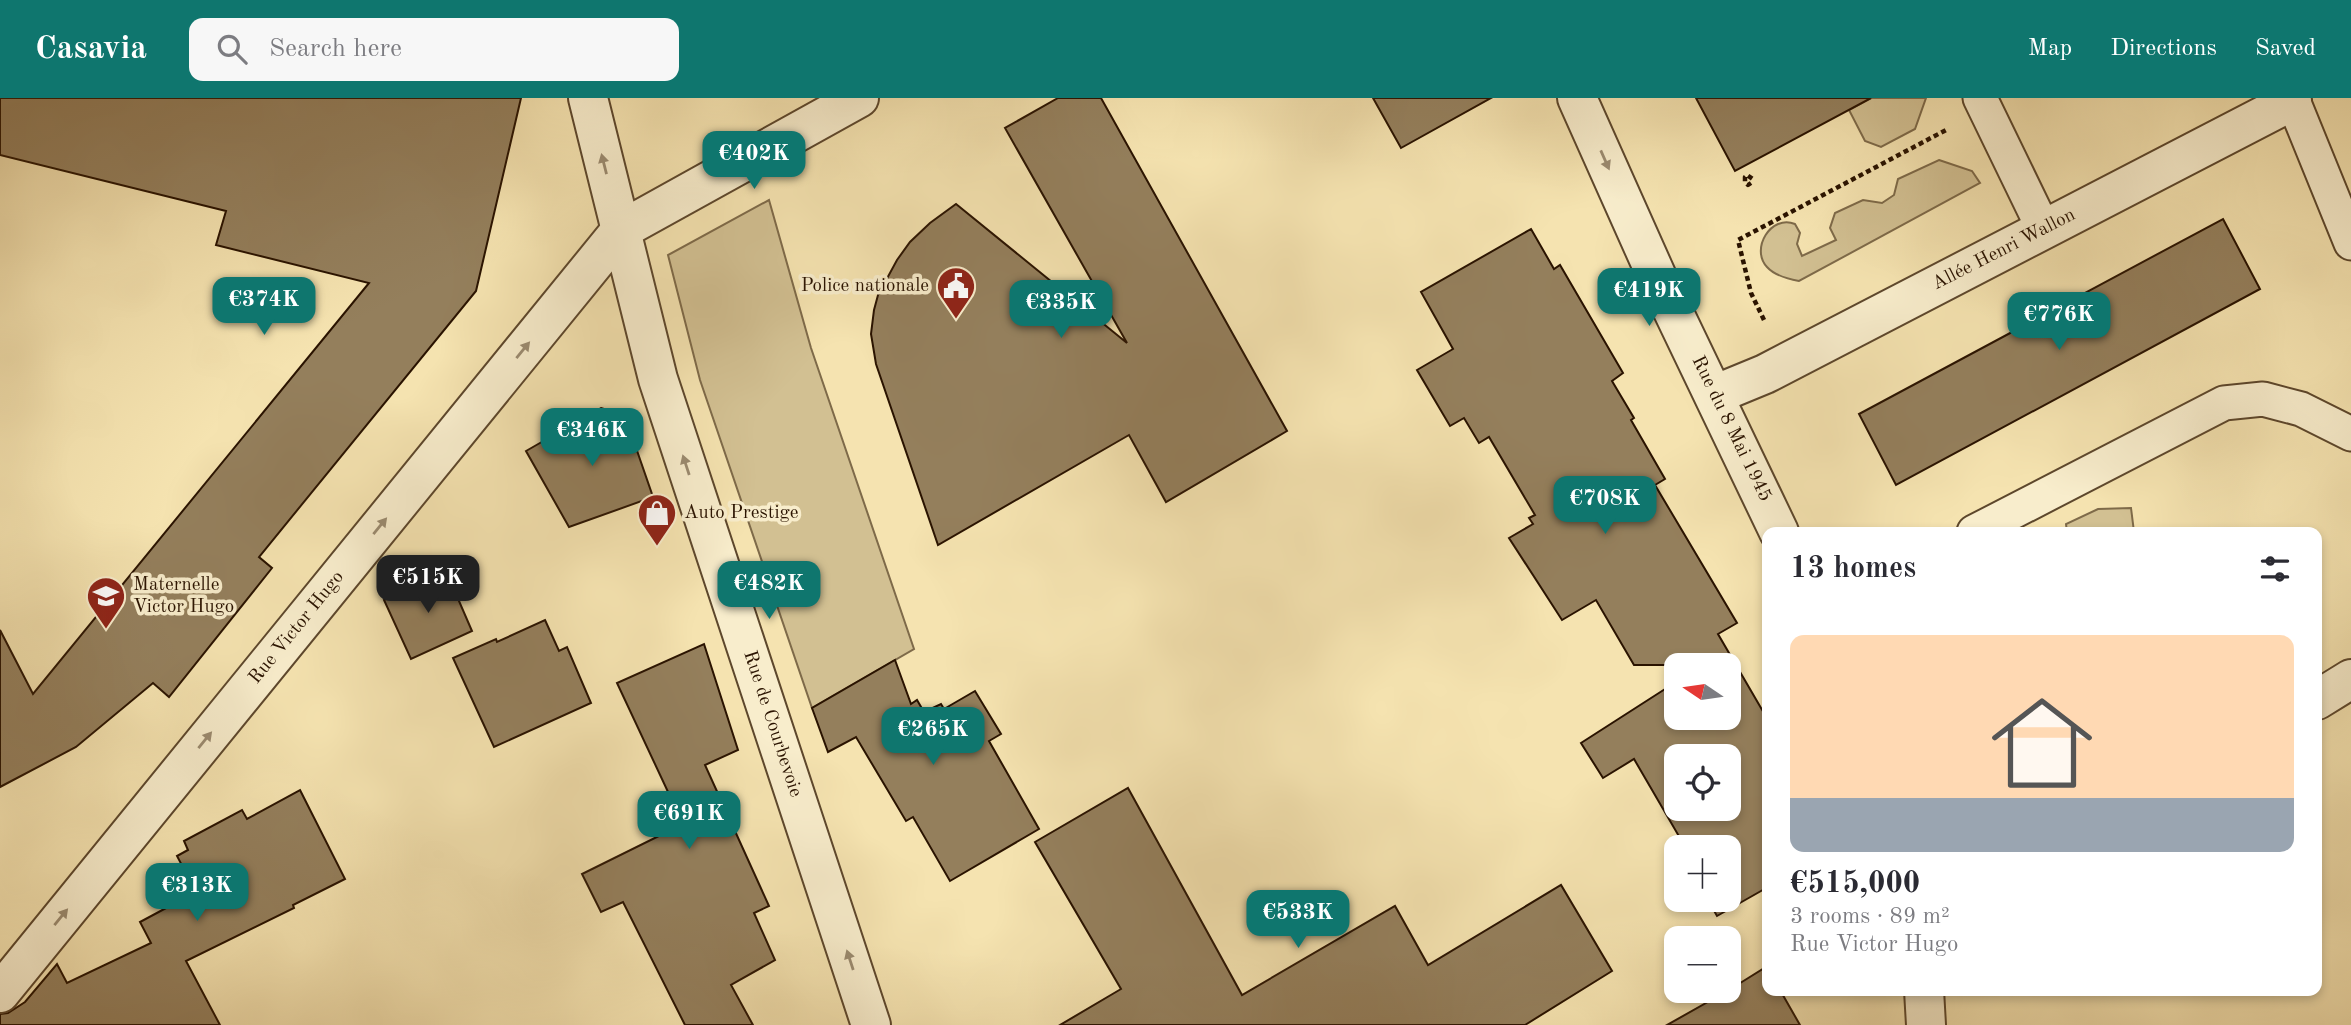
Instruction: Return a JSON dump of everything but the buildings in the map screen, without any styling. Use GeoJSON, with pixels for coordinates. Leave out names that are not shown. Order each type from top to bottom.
{"type":"FeatureCollection","features":[{"type":"Feature","properties":{"kind":"street","name":"Rue de Courbevoie"},"geometry":{"type":"LineString","coordinates":[[588,98],[658,379],[871,1025]]}},
{"type":"Feature","properties":{"kind":"street"},"geometry":{"type":"LineString","coordinates":[[621,230],[859,98]]}},
{"type":"Feature","properties":{"kind":"street","name":"Rue du 8 Mai 1945"},"geometry":{"type":"LineString","coordinates":[[1577,98],[1661,286],[1777,527]]}},
{"type":"Feature","properties":{"kind":"street","name":"Allée Henri Wallon"},"geometry":{"type":"LineString","coordinates":[[1714,395],[1765,374],[2292,99]]}},
{"type":"Feature","properties":{"kind":"street","name":"Rue Victor Hugo"},"geometry":{"type":"LineString","coordinates":[[6,968],[621,230]]}},
{"type":"Feature","properties":{"kind":"street"},"geometry":{"type":"LineString","coordinates":[[2322,697],[2351,679]]}},
{"type":"Feature","properties":{"kind":"street"},"geometry":{"type":"LineString","coordinates":[[1924,996],[1926,1025]]}},
{"type":"Feature","properties":{"kind":"lane"},"geometry":{"type":"LineString","coordinates":[[1980,98],[2044,230]]}},
{"type":"Feature","properties":{"kind":"lane","name":"Allée Henri Wallon"},"geometry":{"type":"LineString","coordinates":[[2292,99],[2351,243]]}},
{"type":"Feature","properties":{"kind":"lane"},"geometry":{"type":"LineString","coordinates":[[1984,527],[2224,403],[2263,399],[2301,409],[2351,434]]}},
{"type":"Feature","properties":{"kind":"path"},"geometry":{"type":"LineString","coordinates":[[1768,326],[1751,292],[1738,240],[1947,129]]}},
{"type":"Feature","properties":{"kind":"shaded area"},"geometry":{"type":"Polygon","coordinates":[[[1871,98],[1926,98],[1915,129],[1881,147],[1865,141],[1849,110],[1871,98]]]}},
{"type":"Feature","properties":{"kind":"shaded area"},"geometry":{"type":"Polygon","coordinates":[[[1939,160],[1972,171],[1980,183],[1799,281],[1774,273],[1762,260],[1762,243],[1771,228],[1778,224],[1795,224],[1800,233],[1797,244],[1802,256],[1836,240],[1830,228],[1835,213],[1863,200],[1882,203],[1894,195],[1898,179],[1939,160]]]}},
{"type":"Feature","properties":{"kind":"shaded area"},"geometry":{"type":"Polygon","coordinates":[[[769,200],[811,348],[914,649],[812,708],[700,380],[668,255],[769,200]]]}},
{"type":"Feature","properties":{"kind":"shaded area"},"geometry":{"type":"Polygon","coordinates":[[[2131,508],[2133,527],[2066,527],[2066,524],[2098,509],[2131,508]]]}},
{"type":"Feature","properties":{"kind":"place","name":"Police nationale"},"geometry":{"type":"Point","coordinates":[956,320]}},
{"type":"Feature","properties":{"kind":"place","name":"Auto Prestige"},"geometry":{"type":"Point","coordinates":[657,547]}},
{"type":"Feature","properties":{"kind":"place","name":"Maternelle Victor Hugo"},"geometry":{"type":"Point","coordinates":[106,630]}}]}
